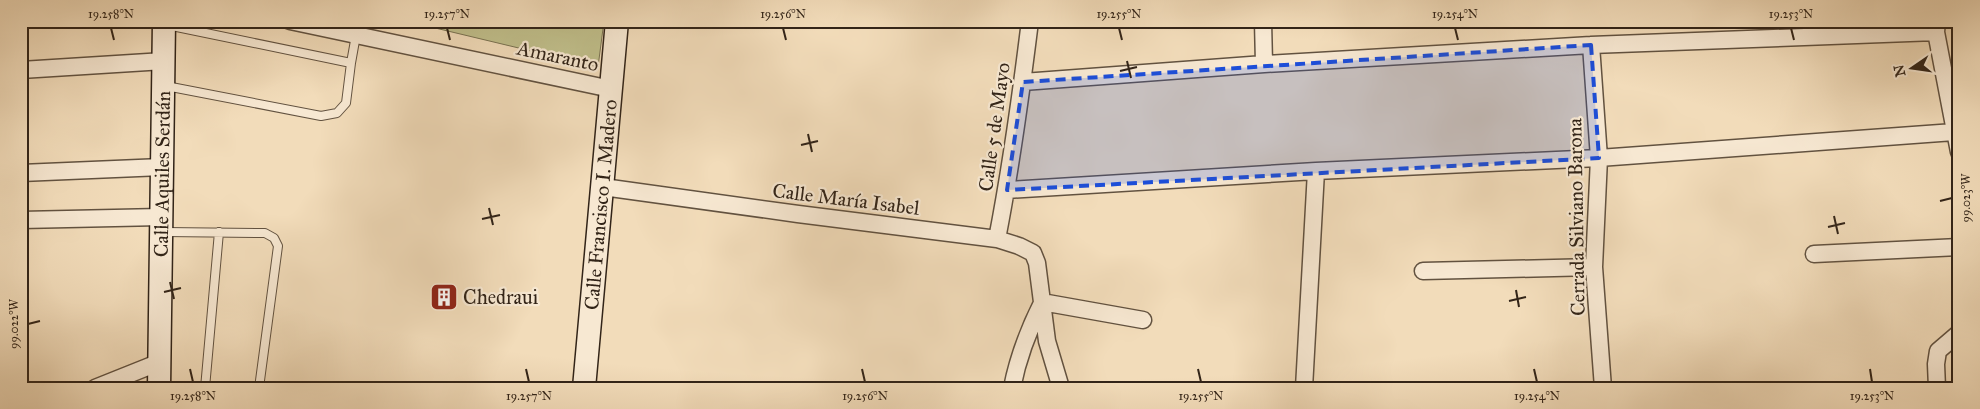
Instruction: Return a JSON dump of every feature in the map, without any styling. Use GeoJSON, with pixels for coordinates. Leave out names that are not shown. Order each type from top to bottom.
{"type":"FeatureCollection","features":[{"type":"Feature","properties":{"kind":"main road","name":"Calle Francisco I. Madero"},"geometry":{"type":"LineString","coordinates":[[584,388],[617,21]]}},
{"type":"Feature","properties":{"kind":"main road","name":"Calle Aquiles Serdán"},"geometry":{"type":"LineString","coordinates":[[159,388],[164,23]]}},
{"type":"Feature","properties":{"kind":"street","name":"Amaranto"},"geometry":{"type":"LineString","coordinates":[[290,21],[611,89]]}},
{"type":"Feature","properties":{"kind":"street","name":"Calle 5 de Mayo"},"geometry":{"type":"LineString","coordinates":[[997,239],[1023,82],[1030,21]]}},
{"type":"Feature","properties":{"kind":"street"},"geometry":{"type":"LineString","coordinates":[[1263,21],[1264,64]]}},
{"type":"Feature","properties":{"kind":"street"},"geometry":{"type":"LineString","coordinates":[[1023,82],[1264,64],[1936,27],[1959,152]]}},
{"type":"Feature","properties":{"kind":"street","name":"Cerrada Silviano Barona"},"geometry":{"type":"LineString","coordinates":[[1591,45],[1599,158],[1594,267],[1603,388]]}},
{"type":"Feature","properties":{"kind":"street"},"geometry":{"type":"LineString","coordinates":[[21,70],[164,61]]}},
{"type":"Feature","properties":{"kind":"street"},"geometry":{"type":"LineString","coordinates":[[1006,190],[1316,171],[1599,158],[1954,132]]}},
{"type":"Feature","properties":{"kind":"street"},"geometry":{"type":"LineString","coordinates":[[21,173],[162,167]]}},
{"type":"Feature","properties":{"kind":"street"},"geometry":{"type":"LineString","coordinates":[[1304,388],[1316,171]]}},
{"type":"Feature","properties":{"kind":"street","name":"Calle María Isabel"},"geometry":{"type":"LineString","coordinates":[[603,187],[997,239],[1033,253],[1037,263],[1042,302]]}},
{"type":"Feature","properties":{"kind":"street"},"geometry":{"type":"LineString","coordinates":[[21,220],[161,224]]}},
{"type":"Feature","properties":{"kind":"street"},"geometry":{"type":"LineString","coordinates":[[1814,254],[1959,247]]}},
{"type":"Feature","properties":{"kind":"street"},"geometry":{"type":"LineString","coordinates":[[1423,271],[1594,267]]}},
{"type":"Feature","properties":{"kind":"street"},"geometry":{"type":"LineString","coordinates":[[1042,302],[1143,320]]}},
{"type":"Feature","properties":{"kind":"street"},"geometry":{"type":"LineString","coordinates":[[1012,388],[1016,363],[1024,340],[1042,302]]}},
{"type":"Feature","properties":{"kind":"street"},"geometry":{"type":"LineString","coordinates":[[1042,302],[1047,341],[1061,388]]}},
{"type":"Feature","properties":{"kind":"street"},"geometry":{"type":"LineString","coordinates":[[1937,388],[1936,364],[1938,351],[1959,334]]}},
{"type":"Feature","properties":{"kind":"street"},"geometry":{"type":"LineString","coordinates":[[95,388],[160,362]]}},
{"type":"Feature","properties":{"kind":"lane"},"geometry":{"type":"LineString","coordinates":[[164,23],[351,63]]}},
{"type":"Feature","properties":{"kind":"lane"},"geometry":{"type":"LineString","coordinates":[[162,85],[321,116],[337,113],[346,103],[356,35]]}},
{"type":"Feature","properties":{"kind":"lane"},"geometry":{"type":"LineString","coordinates":[[161,224],[219,232],[265,233],[274,238],[278,246],[259,388]]}},
{"type":"Feature","properties":{"kind":"lane"},"geometry":{"type":"LineString","coordinates":[[205,388],[219,232]]}},
{"type":"Feature","properties":{"kind":"highlighted area"},"geometry":{"type":"Polygon","coordinates":[[[1591,45],[1599,158],[1007,190],[1023,82],[1591,45]]]}},
{"type":"Feature","properties":{"kind":"shaded area"},"geometry":{"type":"Polygon","coordinates":[[[406,21],[604,21],[598,67],[406,21]]]}},
{"type":"Feature","properties":{"kind":"place","name":"Chedraui"},"geometry":{"type":"Point","coordinates":[444,297]}}]}
